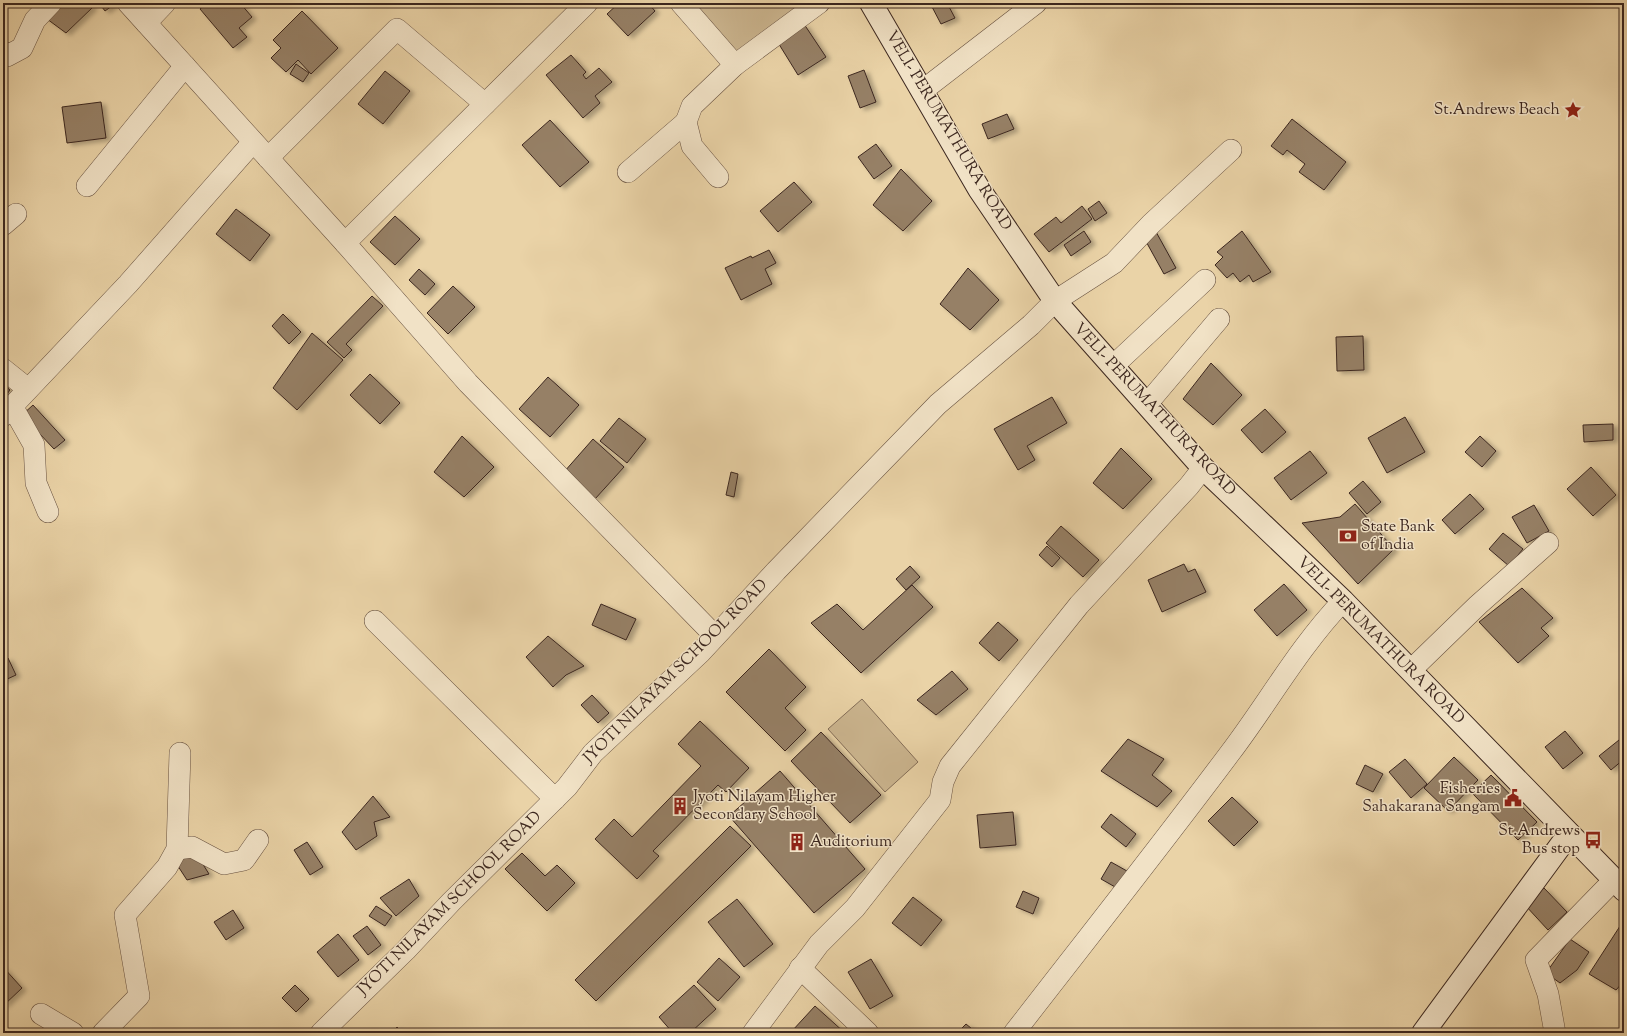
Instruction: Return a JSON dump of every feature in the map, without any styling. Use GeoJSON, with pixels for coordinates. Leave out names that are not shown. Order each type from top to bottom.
{"type":"FeatureCollection","features":[{"type":"Feature","properties":{"kind":"main road","name":"VELI- PERUMATHURA ROAD"},"geometry":{"type":"LineString","coordinates":[[871,3],[979,189],[1055,301],[1203,468],[1343,601],[1619,885]]}},
{"type":"Feature","properties":{"kind":"main road"},"geometry":{"type":"LineString","coordinates":[[1424,1033],[1569,834]]}},
{"type":"Feature","properties":{"kind":"street"},"geometry":{"type":"LineString","coordinates":[[3,52],[7,56],[22,48],[35,20],[51,3]]}},
{"type":"Feature","properties":{"kind":"street"},"geometry":{"type":"LineString","coordinates":[[128,3],[345,243],[468,383],[715,636]]}},
{"type":"Feature","properties":{"kind":"street"},"geometry":{"type":"LineString","coordinates":[[146,23],[165,3]]}},
{"type":"Feature","properties":{"kind":"street"},"geometry":{"type":"LineString","coordinates":[[345,243],[587,3]]}},
{"type":"Feature","properties":{"kind":"street"},"geometry":{"type":"LineString","coordinates":[[681,3],[735,65]]}},
{"type":"Feature","properties":{"kind":"street"},"geometry":{"type":"LineString","coordinates":[[628,172],[686,122],[692,106],[735,65],[819,3]]}},
{"type":"Feature","properties":{"kind":"street"},"geometry":{"type":"LineString","coordinates":[[922,91],[1036,3]]}},
{"type":"Feature","properties":{"kind":"street"},"geometry":{"type":"LineString","coordinates":[[268,158],[397,29],[485,104]]}},
{"type":"Feature","properties":{"kind":"street"},"geometry":{"type":"LineString","coordinates":[[87,186],[185,66]]}},
{"type":"Feature","properties":{"kind":"street"},"geometry":{"type":"LineString","coordinates":[[686,122],[692,146],[718,177]]}},
{"type":"Feature","properties":{"kind":"street"},"geometry":{"type":"LineString","coordinates":[[48,512],[36,483],[34,445],[8,411],[128,284],[253,142]]}},
{"type":"Feature","properties":{"kind":"street","name":"JYOTI NILAYAM SCHOOL ROAD"},"geometry":{"type":"LineString","coordinates":[[321,1033],[406,950],[451,902],[567,787],[593,753],[700,653],[776,571],[938,404],[1031,325],[1055,301],[1114,262],[1151,224],[1231,150]]}},
{"type":"Feature","properties":{"kind":"street"},"geometry":{"type":"LineString","coordinates":[[1113,366],[1205,280]]}},
{"type":"Feature","properties":{"kind":"street"},"geometry":{"type":"LineString","coordinates":[[1147,404],[1219,319]]}},
{"type":"Feature","properties":{"kind":"street"},"geometry":{"type":"LineString","coordinates":[[3,369],[28,389]]}},
{"type":"Feature","properties":{"kind":"street"},"geometry":{"type":"LineString","coordinates":[[753,1033],[819,944],[855,908],[940,800],[943,782],[950,766],[1079,605],[1189,486],[1203,468]]}},
{"type":"Feature","properties":{"kind":"street"},"geometry":{"type":"LineString","coordinates":[[1411,670],[1478,605],[1548,543]]}},
{"type":"Feature","properties":{"kind":"street"},"geometry":{"type":"LineString","coordinates":[[1014,1033],[1186,812],[1246,731],[1308,641],[1343,601]]}},
{"type":"Feature","properties":{"kind":"street"},"geometry":{"type":"LineString","coordinates":[[375,622],[555,799]]}},
{"type":"Feature","properties":{"kind":"street"},"geometry":{"type":"LineString","coordinates":[[103,1033],[139,996],[125,915],[167,867],[177,849],[180,752]]}},
{"type":"Feature","properties":{"kind":"street"},"geometry":{"type":"LineString","coordinates":[[177,849],[192,847],[224,864],[244,860],[258,840]]}},
{"type":"Feature","properties":{"kind":"street"},"geometry":{"type":"LineString","coordinates":[[1555,1033],[1548,994],[1536,960],[1619,885]]}},
{"type":"Feature","properties":{"kind":"street"},"geometry":{"type":"LineString","coordinates":[[800,968],[868,1033]]}},
{"type":"Feature","properties":{"kind":"street"},"geometry":{"type":"LineString","coordinates":[[41,1014],[73,1033]]}},
{"type":"Feature","properties":{"kind":"shaded area"},"geometry":{"type":"Polygon","coordinates":[[[687,3],[806,3],[739,52],[722,45],[687,3]]]}},
{"type":"Feature","properties":{"kind":"shaded area"},"geometry":{"type":"Polygon","coordinates":[[[862,699],[918,762],[885,792],[828,729],[862,699]]]}},
{"type":"Feature","properties":{"kind":"building"},"geometry":{"type":"Polygon","coordinates":[[[55,3],[88,3],[93,7],[66,33],[43,16],[55,3]]]}},
{"type":"Feature","properties":{"kind":"building"},"geometry":{"type":"Polygon","coordinates":[[[99,3],[116,3],[105,11],[99,3]]]}},
{"type":"Feature","properties":{"kind":"building"},"geometry":{"type":"Polygon","coordinates":[[[207,3],[240,3],[252,17],[239,28],[247,37],[233,48],[200,9],[207,3]]]}},
{"type":"Feature","properties":{"kind":"building"},"geometry":{"type":"Polygon","coordinates":[[[619,3],[648,3],[655,11],[628,36],[607,14],[619,3]]]}},
{"type":"Feature","properties":{"kind":"building"},"geometry":{"type":"Polygon","coordinates":[[[930,3],[947,3],[955,18],[941,24],[930,3]]]}},
{"type":"Feature","properties":{"kind":"building"},"geometry":{"type":"Polygon","coordinates":[[[302,11],[338,48],[311,74],[298,60],[286,72],[271,58],[281,48],[273,40],[302,11]]]}},
{"type":"Feature","properties":{"kind":"building"},"geometry":{"type":"Polygon","coordinates":[[[804,24],[826,57],[798,75],[777,41],[804,24]]]}},
{"type":"Feature","properties":{"kind":"building"},"geometry":{"type":"Polygon","coordinates":[[[571,55],[586,72],[583,75],[586,79],[599,68],[612,82],[595,96],[600,103],[583,118],[546,75],[571,55]]]}},
{"type":"Feature","properties":{"kind":"building"},"geometry":{"type":"Polygon","coordinates":[[[296,64],[309,73],[303,82],[290,74],[296,64]]]}},
{"type":"Feature","properties":{"kind":"building"},"geometry":{"type":"Polygon","coordinates":[[[864,70],[876,102],[860,108],[848,76],[864,70]]]}},
{"type":"Feature","properties":{"kind":"building"},"geometry":{"type":"Polygon","coordinates":[[[385,71],[410,91],[383,124],[358,104],[385,71]]]}},
{"type":"Feature","properties":{"kind":"building"},"geometry":{"type":"Polygon","coordinates":[[[101,102],[106,138],[67,143],[62,107],[101,102]]]}},
{"type":"Feature","properties":{"kind":"building"},"geometry":{"type":"Polygon","coordinates":[[[1007,114],[1014,129],[988,139],[982,124],[1007,114]]]}},
{"type":"Feature","properties":{"kind":"building"},"geometry":{"type":"Polygon","coordinates":[[[1292,119],[1346,162],[1324,190],[1299,172],[1305,164],[1287,150],[1283,155],[1271,146],[1292,119]]]}},
{"type":"Feature","properties":{"kind":"building"},"geometry":{"type":"Polygon","coordinates":[[[550,120],[589,162],[560,187],[522,145],[550,120]]]}},
{"type":"Feature","properties":{"kind":"building"},"geometry":{"type":"Polygon","coordinates":[[[876,144],[892,166],[874,179],[858,157],[876,144]]]}},
{"type":"Feature","properties":{"kind":"building"},"geometry":{"type":"Polygon","coordinates":[[[901,169],[932,201],[903,231],[873,205],[901,169]]]}},
{"type":"Feature","properties":{"kind":"building"},"geometry":{"type":"Polygon","coordinates":[[[794,182],[812,202],[778,232],[760,211],[794,182]]]}},
{"type":"Feature","properties":{"kind":"building"},"geometry":{"type":"Polygon","coordinates":[[[1099,201],[1107,213],[1095,221],[1088,209],[1099,201]]]}},
{"type":"Feature","properties":{"kind":"building"},"geometry":{"type":"Polygon","coordinates":[[[1082,206],[1092,219],[1049,252],[1034,234],[1056,217],[1061,223],[1082,206]]]}},
{"type":"Feature","properties":{"kind":"building"},"geometry":{"type":"Polygon","coordinates":[[[236,209],[270,235],[250,261],[216,234],[236,209]]]}},
{"type":"Feature","properties":{"kind":"building"},"geometry":{"type":"Polygon","coordinates":[[[395,216],[420,239],[395,265],[370,242],[395,216]]]}},
{"type":"Feature","properties":{"kind":"building"},"geometry":{"type":"Polygon","coordinates":[[[1155,230],[1176,268],[1164,274],[1143,236],[1155,230]]]}},
{"type":"Feature","properties":{"kind":"building"},"geometry":{"type":"Polygon","coordinates":[[[1084,231],[1091,242],[1071,256],[1064,245],[1084,231]]]}},
{"type":"Feature","properties":{"kind":"building"},"geometry":{"type":"Polygon","coordinates":[[[1242,231],[1271,272],[1253,282],[1249,275],[1240,282],[1233,273],[1227,278],[1215,265],[1223,257],[1217,252],[1242,231]]]}},
{"type":"Feature","properties":{"kind":"building"},"geometry":{"type":"Polygon","coordinates":[[[769,250],[776,263],[765,269],[772,284],[741,300],[725,268],[751,256],[752,258],[769,250]]]}},
{"type":"Feature","properties":{"kind":"building"},"geometry":{"type":"Polygon","coordinates":[[[968,268],[999,300],[970,330],[940,304],[968,268]]]}},
{"type":"Feature","properties":{"kind":"building"},"geometry":{"type":"Polygon","coordinates":[[[419,269],[435,284],[425,295],[409,280],[419,269]]]}},
{"type":"Feature","properties":{"kind":"building"},"geometry":{"type":"Polygon","coordinates":[[[453,286],[475,307],[448,334],[427,313],[453,286]]]}},
{"type":"Feature","properties":{"kind":"building"},"geometry":{"type":"Polygon","coordinates":[[[372,296],[383,306],[346,344],[352,350],[344,358],[327,342],[372,296]]]}},
{"type":"Feature","properties":{"kind":"building"},"geometry":{"type":"Polygon","coordinates":[[[283,314],[301,332],[289,344],[272,326],[283,314]]]}},
{"type":"Feature","properties":{"kind":"building"},"geometry":{"type":"Polygon","coordinates":[[[312,333],[343,360],[297,410],[273,388],[312,333]]]}},
{"type":"Feature","properties":{"kind":"building"},"geometry":{"type":"Polygon","coordinates":[[[1363,336],[1364,370],[1337,371],[1336,337],[1363,336]]]}},
{"type":"Feature","properties":{"kind":"building"},"geometry":{"type":"Polygon","coordinates":[[[1211,363],[1242,395],[1213,425],[1183,399],[1211,363]]]}},
{"type":"Feature","properties":{"kind":"building"},"geometry":{"type":"Polygon","coordinates":[[[370,374],[400,403],[380,424],[350,395],[370,374]]]}},
{"type":"Feature","properties":{"kind":"building"},"geometry":{"type":"Polygon","coordinates":[[[548,377],[579,405],[550,437],[519,409],[548,377]]]}},
{"type":"Feature","properties":{"kind":"building"},"geometry":{"type":"Polygon","coordinates":[[[3,384],[10,390],[3,399],[3,384]]]}},
{"type":"Feature","properties":{"kind":"building"},"geometry":{"type":"Polygon","coordinates":[[[1052,397],[1067,423],[1027,446],[1035,460],[1018,470],[994,429],[1052,397]]]}},
{"type":"Feature","properties":{"kind":"building"},"geometry":{"type":"Polygon","coordinates":[[[33,405],[65,440],[54,449],[22,415],[33,405]]]}},
{"type":"Feature","properties":{"kind":"building"},"geometry":{"type":"Polygon","coordinates":[[[1265,409],[1286,432],[1262,453],[1241,430],[1265,409]]]}},
{"type":"Feature","properties":{"kind":"building"},"geometry":{"type":"Polygon","coordinates":[[[1405,417],[1425,452],[1387,473],[1368,438],[1405,417]]]}},
{"type":"Feature","properties":{"kind":"building"},"geometry":{"type":"Polygon","coordinates":[[[619,418],[646,439],[627,463],[600,441],[619,418]]]}},
{"type":"Feature","properties":{"kind":"building"},"geometry":{"type":"Polygon","coordinates":[[[1613,424],[1613,440],[1584,442],[1583,425],[1613,424]]]}},
{"type":"Feature","properties":{"kind":"building"},"geometry":{"type":"Polygon","coordinates":[[[462,436],[494,467],[464,497],[434,472],[462,436]]]}},
{"type":"Feature","properties":{"kind":"building"},"geometry":{"type":"Polygon","coordinates":[[[1480,436],[1496,451],[1482,467],[1465,452],[1480,436]]]}},
{"type":"Feature","properties":{"kind":"building"},"geometry":{"type":"Polygon","coordinates":[[[593,439],[624,467],[595,499],[564,472],[593,439]]]}},
{"type":"Feature","properties":{"kind":"building"},"geometry":{"type":"Polygon","coordinates":[[[1121,448],[1152,479],[1123,509],[1093,483],[1121,448]]]}},
{"type":"Feature","properties":{"kind":"building"},"geometry":{"type":"Polygon","coordinates":[[[1310,451],[1327,473],[1291,500],[1274,478],[1310,451]]]}},
{"type":"Feature","properties":{"kind":"building"},"geometry":{"type":"Polygon","coordinates":[[[1591,467],[1616,495],[1593,516],[1567,489],[1591,467]]]}},
{"type":"Feature","properties":{"kind":"building"},"geometry":{"type":"Polygon","coordinates":[[[731,472],[738,474],[734,497],[726,495],[731,472]]]}},
{"type":"Feature","properties":{"kind":"building"},"geometry":{"type":"Polygon","coordinates":[[[1363,481],[1381,502],[1367,514],[1349,493],[1363,481]]]}},
{"type":"Feature","properties":{"kind":"building"},"geometry":{"type":"Polygon","coordinates":[[[1470,494],[1484,509],[1455,534],[1442,520],[1470,494]]]}},
{"type":"Feature","properties":{"kind":"building","name":"State Bank of India"},"geometry":{"type":"Polygon","coordinates":[[[1355,504],[1394,549],[1358,584],[1302,523],[1340,517],[1355,504]]]}},
{"type":"Feature","properties":{"kind":"building"},"geometry":{"type":"Polygon","coordinates":[[[1534,505],[1549,531],[1527,543],[1512,517],[1534,505]]]}},
{"type":"Feature","properties":{"kind":"building"},"geometry":{"type":"Polygon","coordinates":[[[1061,526],[1099,560],[1083,577],[1046,543],[1061,526]]]}},
{"type":"Feature","properties":{"kind":"building"},"geometry":{"type":"Polygon","coordinates":[[[1503,533],[1523,549],[1509,566],[1489,549],[1503,533]]]}},
{"type":"Feature","properties":{"kind":"building"},"geometry":{"type":"Polygon","coordinates":[[[1047,546],[1060,558],[1052,567],[1039,555],[1047,546]]]}},
{"type":"Feature","properties":{"kind":"building"},"geometry":{"type":"Polygon","coordinates":[[[1184,564],[1188,572],[1195,569],[1206,592],[1162,612],[1148,580],[1184,564]]]}},
{"type":"Feature","properties":{"kind":"building"},"geometry":{"type":"Polygon","coordinates":[[[910,566],[920,577],[906,590],[896,579],[910,566]]]}},
{"type":"Feature","properties":{"kind":"building"},"geometry":{"type":"Polygon","coordinates":[[[1284,584],[1307,610],[1277,636],[1254,610],[1284,584]]]}},
{"type":"Feature","properties":{"kind":"building"},"geometry":{"type":"Polygon","coordinates":[[[912,585],[933,607],[861,673],[811,623],[837,604],[863,630],[912,585]]]}},
{"type":"Feature","properties":{"kind":"building"},"geometry":{"type":"Polygon","coordinates":[[[1522,588],[1553,618],[1541,628],[1549,636],[1518,663],[1479,622],[1522,588]]]}},
{"type":"Feature","properties":{"kind":"building"},"geometry":{"type":"Polygon","coordinates":[[[601,604],[636,619],[626,640],[592,625],[601,604]]]}},
{"type":"Feature","properties":{"kind":"building"},"geometry":{"type":"Polygon","coordinates":[[[998,622],[1018,640],[999,661],[979,643],[998,622]]]}},
{"type":"Feature","properties":{"kind":"building"},"geometry":{"type":"Polygon","coordinates":[[[548,636],[584,666],[566,675],[553,687],[526,657],[548,636]]]}},
{"type":"Feature","properties":{"kind":"building"},"geometry":{"type":"Polygon","coordinates":[[[769,649],[806,687],[785,708],[806,730],[785,751],[726,692],[769,649]]]}},
{"type":"Feature","properties":{"kind":"building"},"geometry":{"type":"Polygon","coordinates":[[[8,658],[16,675],[3,681],[3,660],[8,658]]]}},
{"type":"Feature","properties":{"kind":"building"},"geometry":{"type":"Polygon","coordinates":[[[952,671],[968,689],[936,715],[917,700],[952,671]]]}},
{"type":"Feature","properties":{"kind":"building"},"geometry":{"type":"Polygon","coordinates":[[[592,695],[609,713],[598,723],[581,705],[592,695]]]}},
{"type":"Feature","properties":{"kind":"building","name":"Jyoti Nilayam Higher Secondary School"},"geometry":{"type":"Polygon","coordinates":[[[700,721],[749,768],[726,792],[718,785],[653,851],[659,856],[637,879],[595,839],[614,819],[632,837],[701,766],[678,744],[700,721]]]}},
{"type":"Feature","properties":{"kind":"building"},"geometry":{"type":"Polygon","coordinates":[[[1565,731],[1583,753],[1563,769],[1545,747],[1565,731]]]}},
{"type":"Feature","properties":{"kind":"building"},"geometry":{"type":"Polygon","coordinates":[[[821,732],[881,795],[850,823],[791,761],[821,732]]]}},
{"type":"Feature","properties":{"kind":"building"},"geometry":{"type":"Polygon","coordinates":[[[1128,739],[1164,759],[1152,775],[1172,791],[1157,807],[1101,771],[1128,739]]]}},
{"type":"Feature","properties":{"kind":"building"},"geometry":{"type":"Polygon","coordinates":[[[1619,740],[1624,746],[1624,759],[1611,770],[1599,756],[1619,740]]]}},
{"type":"Feature","properties":{"kind":"building"},"geometry":{"type":"Polygon","coordinates":[[[1454,757],[1478,780],[1448,811],[1424,788],[1454,757]]]}},
{"type":"Feature","properties":{"kind":"building"},"geometry":{"type":"Polygon","coordinates":[[[1405,759],[1427,784],[1411,798],[1389,772],[1405,759]]]}},
{"type":"Feature","properties":{"kind":"building"},"geometry":{"type":"Polygon","coordinates":[[[1365,765],[1383,774],[1373,792],[1356,784],[1365,765]]]}},
{"type":"Feature","properties":{"kind":"building","name":"Auditorium"},"geometry":{"type":"Polygon","coordinates":[[[780,771],[865,869],[814,913],[729,816],[780,771]]]}},
{"type":"Feature","properties":{"kind":"building"},"geometry":{"type":"Polygon","coordinates":[[[1491,775],[1537,822],[1518,840],[1472,793],[1491,775]]]}},
{"type":"Feature","properties":{"kind":"building"},"geometry":{"type":"Polygon","coordinates":[[[373,796],[390,817],[374,822],[377,836],[356,850],[342,832],[373,796]]]}},
{"type":"Feature","properties":{"kind":"building"},"geometry":{"type":"Polygon","coordinates":[[[1232,797],[1258,822],[1234,846],[1208,821],[1232,797]]]}},
{"type":"Feature","properties":{"kind":"building"},"geometry":{"type":"Polygon","coordinates":[[[1013,812],[1016,845],[980,848],[977,815],[1013,812]]]}},
{"type":"Feature","properties":{"kind":"building"},"geometry":{"type":"Polygon","coordinates":[[[1111,814],[1136,834],[1126,847],[1101,827],[1111,814]]]}},
{"type":"Feature","properties":{"kind":"building"},"geometry":{"type":"Polygon","coordinates":[[[730,826],[751,846],[596,1001],[575,980],[730,826]]]}},
{"type":"Feature","properties":{"kind":"building"},"geometry":{"type":"Polygon","coordinates":[[[307,842],[323,867],[310,875],[294,850],[307,842]]]}},
{"type":"Feature","properties":{"kind":"building"},"geometry":{"type":"Polygon","coordinates":[[[194,850],[209,874],[187,880],[174,860],[194,850]]]}},
{"type":"Feature","properties":{"kind":"building"},"geometry":{"type":"Polygon","coordinates":[[[522,853],[545,876],[557,865],[575,883],[547,911],[505,869],[522,853]]]}},
{"type":"Feature","properties":{"kind":"building"},"geometry":{"type":"Polygon","coordinates":[[[1111,862],[1134,875],[1124,892],[1101,879],[1111,862]]]}},
{"type":"Feature","properties":{"kind":"building"},"geometry":{"type":"Polygon","coordinates":[[[409,879],[419,896],[396,916],[380,898],[409,879]]]}},
{"type":"Feature","properties":{"kind":"building"},"geometry":{"type":"Polygon","coordinates":[[[1544,888],[1567,912],[1548,930],[1525,905],[1544,888]]]}},
{"type":"Feature","properties":{"kind":"building"},"geometry":{"type":"Polygon","coordinates":[[[1023,891],[1039,898],[1033,914],[1016,907],[1023,891]]]}},
{"type":"Feature","properties":{"kind":"building"},"geometry":{"type":"Polygon","coordinates":[[[913,897],[942,920],[921,946],[892,923],[913,897]]]}},
{"type":"Feature","properties":{"kind":"building"},"geometry":{"type":"Polygon","coordinates":[[[737,899],[773,944],[744,967],[708,922],[737,899]]]}},
{"type":"Feature","properties":{"kind":"building"},"geometry":{"type":"Polygon","coordinates":[[[376,906],[392,916],[385,926],[369,916],[376,906]]]}},
{"type":"Feature","properties":{"kind":"building"},"geometry":{"type":"Polygon","coordinates":[[[233,910],[244,928],[226,940],[214,922],[233,910]]]}},
{"type":"Feature","properties":{"kind":"building"},"geometry":{"type":"Polygon","coordinates":[[[1622,923],[1624,926],[1624,981],[1616,990],[1589,974],[1622,923]]]}},
{"type":"Feature","properties":{"kind":"building"},"geometry":{"type":"Polygon","coordinates":[[[367,926],[381,945],[368,955],[353,936],[367,926]]]}},
{"type":"Feature","properties":{"kind":"building"},"geometry":{"type":"Polygon","coordinates":[[[338,934],[359,960],[338,977],[317,952],[338,934]]]}},
{"type":"Feature","properties":{"kind":"building"},"geometry":{"type":"Polygon","coordinates":[[[1570,939],[1589,952],[1577,970],[1560,983],[1546,973],[1570,939]]]}},
{"type":"Feature","properties":{"kind":"building"},"geometry":{"type":"Polygon","coordinates":[[[719,958],[740,977],[718,1001],[697,982],[719,958]]]}},
{"type":"Feature","properties":{"kind":"building"},"geometry":{"type":"Polygon","coordinates":[[[871,959],[893,996],[870,1009],[848,972],[871,959]]]}},
{"type":"Feature","properties":{"kind":"building"},"geometry":{"type":"Polygon","coordinates":[[[3,967],[22,988],[3,1006],[3,967]]]}},
{"type":"Feature","properties":{"kind":"building"},"geometry":{"type":"Polygon","coordinates":[[[295,985],[309,999],[296,1012],[282,998],[295,985]]]}},
{"type":"Feature","properties":{"kind":"building"},"geometry":{"type":"Polygon","coordinates":[[[694,985],[716,1009],[690,1033],[673,1033],[659,1017],[694,985]]]}},
{"type":"Feature","properties":{"kind":"building"},"geometry":{"type":"Polygon","coordinates":[[[815,1006],[845,1033],[794,1033],[792,1031],[815,1006]]]}},
{"type":"Feature","properties":{"kind":"building"},"geometry":{"type":"Polygon","coordinates":[[[966,1024],[977,1033],[957,1033],[966,1024]]]}},
{"type":"Feature","properties":{"kind":"building"},"geometry":{"type":"Polygon","coordinates":[[[397,1027],[403,1033],[392,1033],[397,1027]]]}},
{"type":"Feature","properties":{"kind":"place","name":"St.Andrews Beach"},"geometry":{"type":"Point","coordinates":[1573,110]}},
{"type":"Feature","properties":{"kind":"place","name":"State Bank of India"},"geometry":{"type":"Point","coordinates":[1348,536]}},
{"type":"Feature","properties":{"kind":"place","name":"Fisheries Sahakarana Sangam"},"geometry":{"type":"Point","coordinates":[1513,798]}},
{"type":"Feature","properties":{"kind":"place","name":"Jyoti Nilayam Higher Secondary School"},"geometry":{"type":"Point","coordinates":[680,806]}},
{"type":"Feature","properties":{"kind":"place","name":"St.Andrews Bus stop"},"geometry":{"type":"Point","coordinates":[1593,840]}},
{"type":"Feature","properties":{"kind":"place","name":"Auditorium"},"geometry":{"type":"Point","coordinates":[797,842]}}]}
